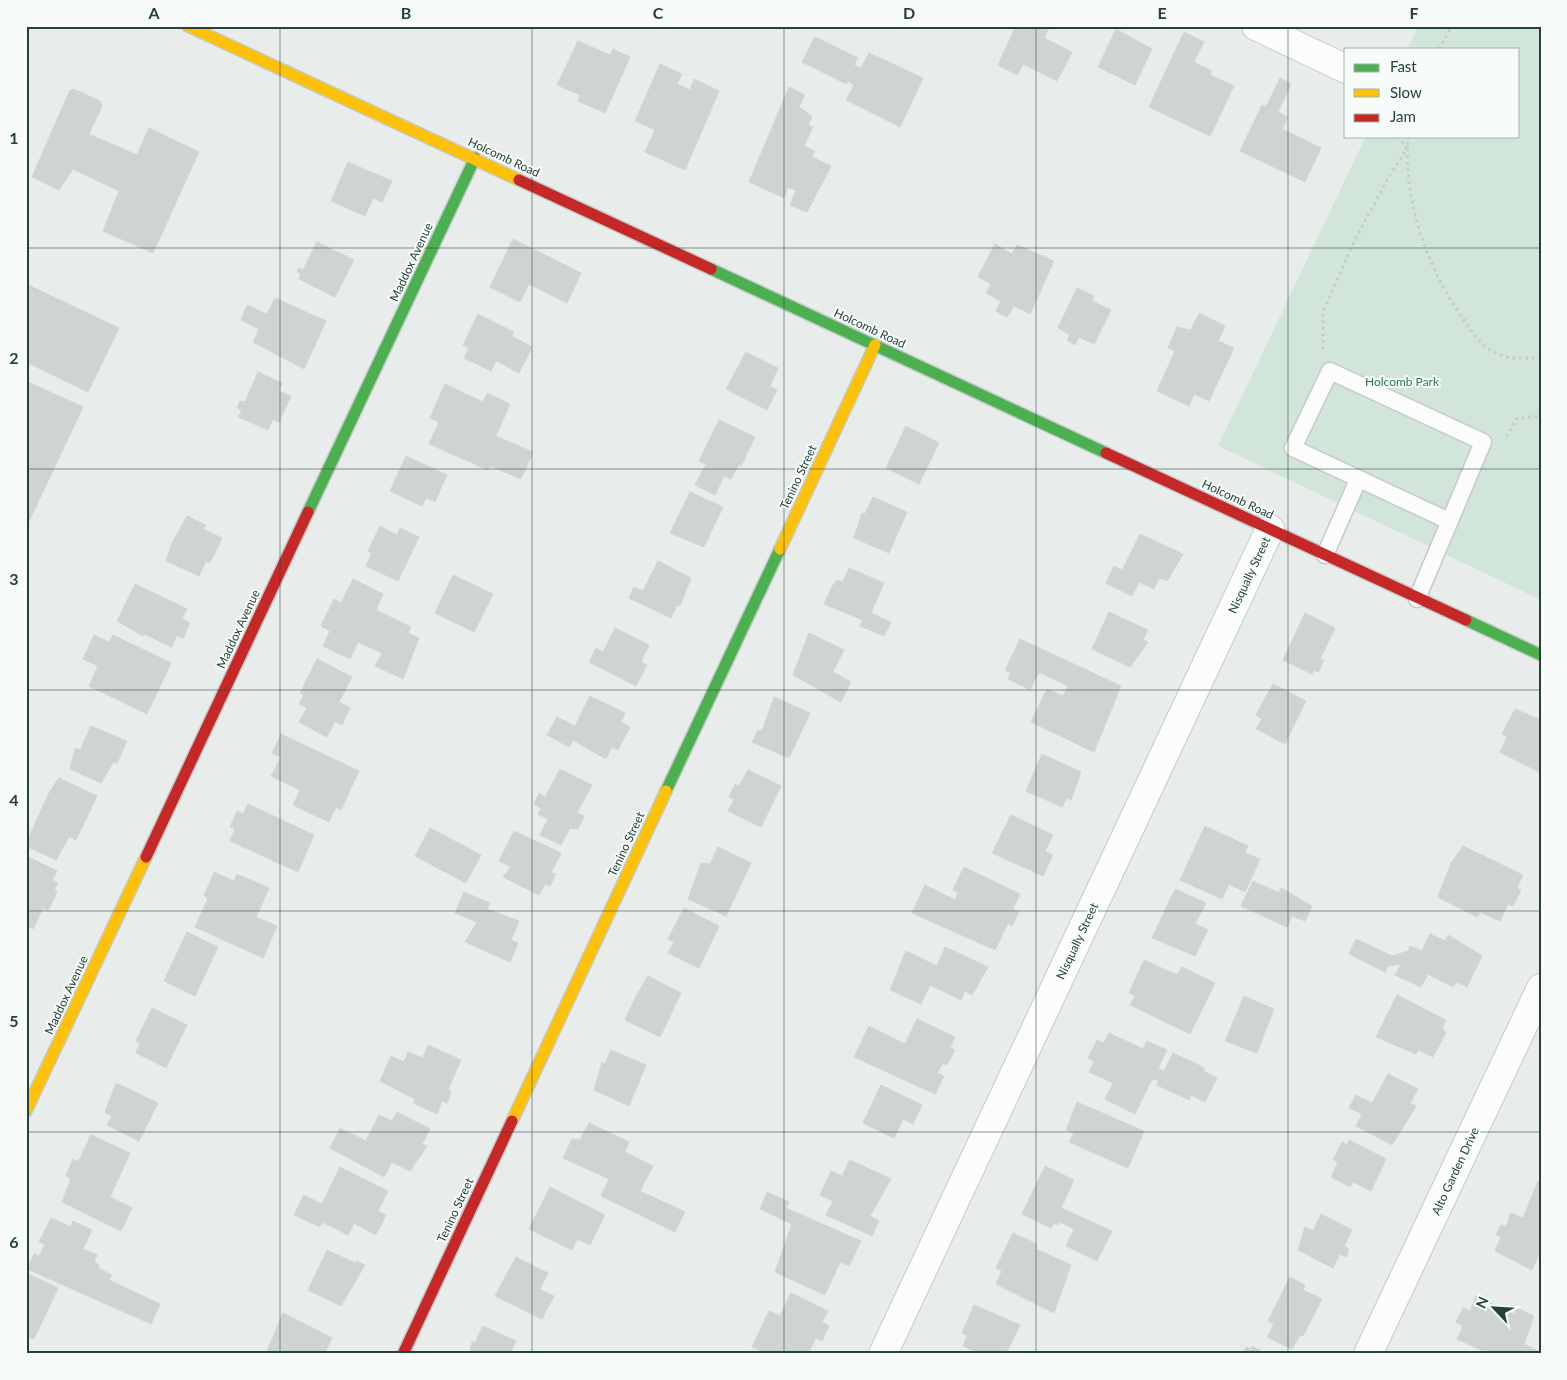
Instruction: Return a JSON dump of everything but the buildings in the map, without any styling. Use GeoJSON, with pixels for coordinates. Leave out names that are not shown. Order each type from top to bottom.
{"type":"FeatureCollection","features":[{"type":"Feature","properties":{"kind":"street","name":"Holcomb Road"},"geometry":{"type":"LineString","coordinates":[[188,26],[1541,655]]}},
{"type":"Feature","properties":{"kind":"street"},"geometry":{"type":"LineString","coordinates":[[1256,26],[1344,68]]}},
{"type":"Feature","properties":{"kind":"street","name":"Maddox Avenue"},"geometry":{"type":"LineString","coordinates":[[26,1111],[475,158]]}},
{"type":"Feature","properties":{"kind":"street","name":"Tenino Street"},"geometry":{"type":"LineString","coordinates":[[403,1354],[875,345]]}},
{"type":"Feature","properties":{"kind":"street","name":"Nisqually Street"},"geometry":{"type":"LineString","coordinates":[[883,1354],[1270,529]]}},
{"type":"Feature","properties":{"kind":"street","name":"Alto Garden Drive"},"geometry":{"type":"LineString","coordinates":[[1368,1354],[1541,988]]}},
{"type":"Feature","properties":{"kind":"lane"},"geometry":{"type":"LineString","coordinates":[[1417,598],[1483,442],[1330,371],[1293,448],[1449,521]]}},
{"type":"Feature","properties":{"kind":"lane"},"geometry":{"type":"LineString","coordinates":[[1324,555],[1358,480]]}},
{"type":"Feature","properties":{"kind":"path"},"geometry":{"type":"LineString","coordinates":[[1440,48],[1452,26]]}},
{"type":"Feature","properties":{"kind":"path"},"geometry":{"type":"LineString","coordinates":[[1399,138],[1407,149]]}},
{"type":"Feature","properties":{"kind":"path"},"geometry":{"type":"LineString","coordinates":[[1408,138],[1408,172],[1412,199],[1422,238],[1437,276],[1450,301],[1481,344],[1493,352],[1509,358],[1541,357]]}},
{"type":"Feature","properties":{"kind":"path"},"geometry":{"type":"LineString","coordinates":[[1330,371],[1322,346],[1323,312],[1352,246],[1387,180],[1407,149]]}},
{"type":"Feature","properties":{"kind":"path"},"geometry":{"type":"LineString","coordinates":[[1483,442],[1508,435],[1516,419],[1539,416],[1541,412]]}},
{"type":"Feature","properties":{"kind":"green space","name":"Holcomb Park"},"geometry":{"type":"Polygon","coordinates":[[[1418,26],[1541,26],[1541,600],[1218,446],[1365,138],[1520,138],[1520,48],[1408,48],[1418,26]]]}},
{"type":"Feature","properties":{"kind":"traffic: fast"},"geometry":{"type":"LineString","coordinates":[[308,512],[475,158]]}},
{"type":"Feature","properties":{"kind":"traffic: fast"},"geometry":{"type":"LineString","coordinates":[[711,269],[1106,453]]}},
{"type":"Feature","properties":{"kind":"traffic: fast"},"geometry":{"type":"LineString","coordinates":[[666,791],[780,549]]}},
{"type":"Feature","properties":{"kind":"traffic: fast"},"geometry":{"type":"LineString","coordinates":[[1466,620],[1541,655]]}},
{"type":"Feature","properties":{"kind":"traffic: slow"},"geometry":{"type":"LineString","coordinates":[[188,26],[519,180]]}},
{"type":"Feature","properties":{"kind":"traffic: slow"},"geometry":{"type":"LineString","coordinates":[[780,549],[875,345]]}},
{"type":"Feature","properties":{"kind":"traffic: slow"},"geometry":{"type":"LineString","coordinates":[[512,1121],[666,791]]}},
{"type":"Feature","properties":{"kind":"traffic: slow"},"geometry":{"type":"LineString","coordinates":[[26,1111],[146,857]]}},
{"type":"Feature","properties":{"kind":"traffic: jam"},"geometry":{"type":"LineString","coordinates":[[519,180],[711,269]]}},
{"type":"Feature","properties":{"kind":"traffic: jam"},"geometry":{"type":"LineString","coordinates":[[1106,453],[1466,620]]}},
{"type":"Feature","properties":{"kind":"traffic: jam"},"geometry":{"type":"LineString","coordinates":[[146,857],[308,512]]}},
{"type":"Feature","properties":{"kind":"traffic: jam"},"geometry":{"type":"LineString","coordinates":[[403,1354],[512,1121]]}}]}
